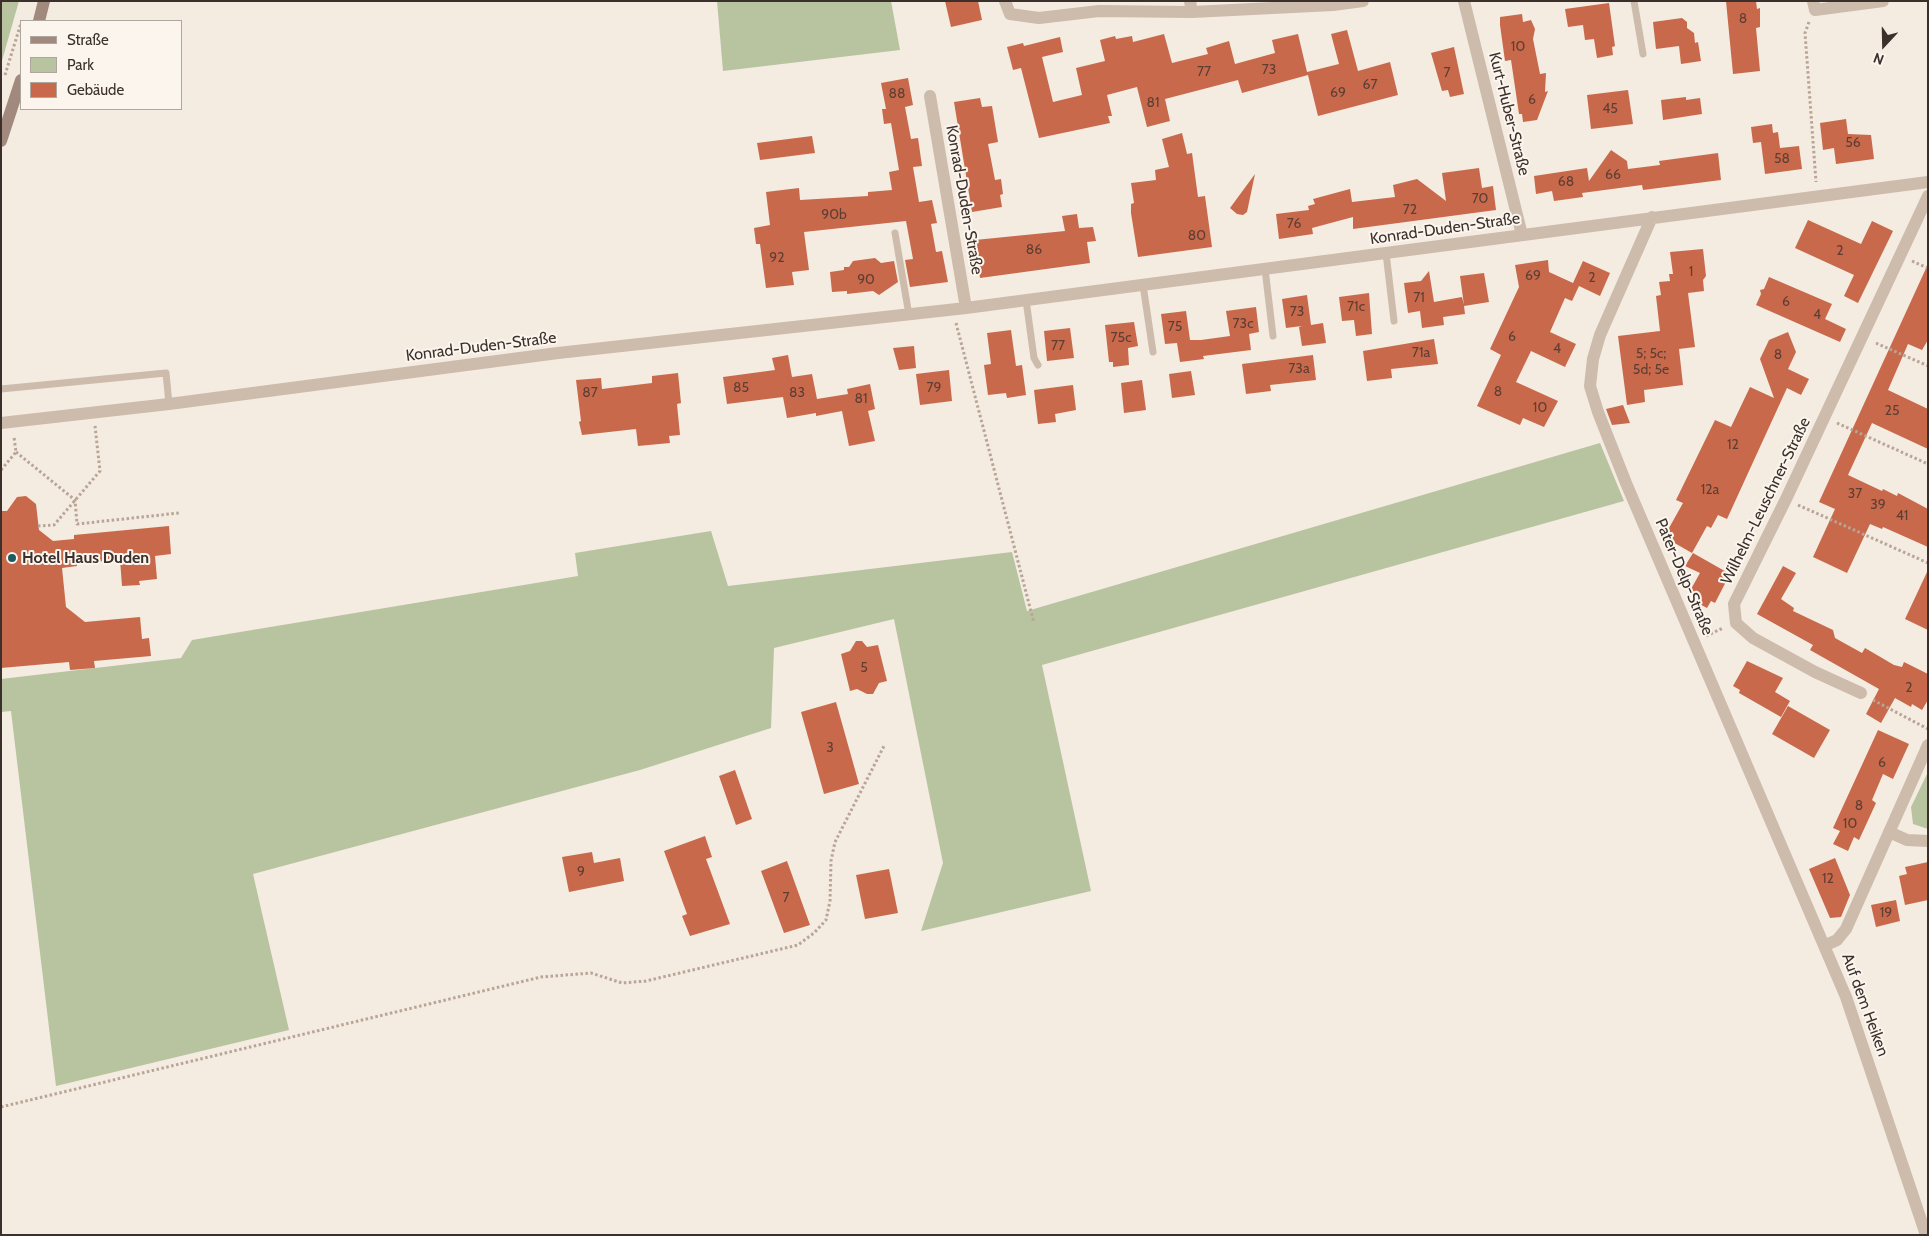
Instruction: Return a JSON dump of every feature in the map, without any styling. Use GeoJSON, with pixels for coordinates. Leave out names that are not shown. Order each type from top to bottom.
{"type":"FeatureCollection","features":[{"type":"Feature","properties":{"kind":"main road"},"geometry":{"type":"LineString","coordinates":[[39,20],[44,1]]}},
{"type":"Feature","properties":{"kind":"main road"},"geometry":{"type":"LineString","coordinates":[[1,141],[20,83]]}},
{"type":"Feature","properties":{"kind":"street"},"geometry":{"type":"LineString","coordinates":[[1004,1],[1010,14],[1039,18],[1099,12],[1191,7],[1333,5],[1363,1]]}},
{"type":"Feature","properties":{"kind":"street","name":"Kurt-Huber-Straße"},"geometry":{"type":"LineString","coordinates":[[1464,1],[1522,235]]}},
{"type":"Feature","properties":{"kind":"street"},"geometry":{"type":"LineString","coordinates":[[1814,6],[1883,1]]}},
{"type":"Feature","properties":{"kind":"street","name":"Konrad-Duden-Straße"},"geometry":{"type":"LineString","coordinates":[[930,96],[966,308]]}},
{"type":"Feature","properties":{"kind":"street","name":"Konrad-Duden-Straße"},"geometry":{"type":"LineString","coordinates":[[7,422],[169,404],[558,353],[953,310],[1928,182]]}},
{"type":"Feature","properties":{"kind":"street","name":"Wilhelm-Leuschner-Straße"},"geometry":{"type":"LineString","coordinates":[[1736,623],[1734,604],[1786,499],[1928,196]]}},
{"type":"Feature","properties":{"kind":"street","name":"Pater-Delp-Straße"},"geometry":{"type":"LineString","coordinates":[[1652,217],[1600,335],[1593,359],[1590,386],[1598,412],[1626,483],[1741,755],[1826,945]]}},
{"type":"Feature","properties":{"kind":"street"},"geometry":{"type":"LineString","coordinates":[[1736,623],[1753,638],[1796,662],[1861,693]]}},
{"type":"Feature","properties":{"kind":"street","name":"Auf dem Heiken"},"geometry":{"type":"LineString","coordinates":[[1926,1235],[1846,997],[1826,945],[1837,940],[1846,929],[1928,745]]}},
{"type":"Feature","properties":{"kind":"street"},"geometry":{"type":"LineString","coordinates":[[1889,832],[1907,840],[1928,841]]}},
{"type":"Feature","properties":{"kind":"lane"},"geometry":{"type":"LineString","coordinates":[[1634,1],[1643,54]]}},
{"type":"Feature","properties":{"kind":"lane"},"geometry":{"type":"LineString","coordinates":[[895,233],[909,315]]}},
{"type":"Feature","properties":{"kind":"lane"},"geometry":{"type":"LineString","coordinates":[[1386,253],[1394,321]]}},
{"type":"Feature","properties":{"kind":"lane"},"geometry":{"type":"LineString","coordinates":[[1265,269],[1273,336]]}},
{"type":"Feature","properties":{"kind":"lane"},"geometry":{"type":"LineString","coordinates":[[1144,285],[1153,352]]}},
{"type":"Feature","properties":{"kind":"lane"},"geometry":{"type":"LineString","coordinates":[[1026,300],[1034,358],[1038,365]]}},
{"type":"Feature","properties":{"kind":"lane"},"geometry":{"type":"LineString","coordinates":[[1,389],[166,373],[169,404]]}},
{"type":"Feature","properties":{"kind":"path"},"geometry":{"type":"LineString","coordinates":[[1814,6],[1805,33],[1817,196]]}},
{"type":"Feature","properties":{"kind":"path"},"geometry":{"type":"LineString","coordinates":[[4,77],[20,26]]}},
{"type":"Feature","properties":{"kind":"path"},"geometry":{"type":"LineString","coordinates":[[953,310],[1034,623]]}},
{"type":"Feature","properties":{"kind":"path"},"geometry":{"type":"LineString","coordinates":[[1862,336],[1928,366]]}},
{"type":"Feature","properties":{"kind":"path"},"geometry":{"type":"LineString","coordinates":[[38,526],[54,525],[100,471],[93,412]]}},
{"type":"Feature","properties":{"kind":"path"},"geometry":{"type":"LineString","coordinates":[[1824,417],[1928,464]]}},
{"type":"Feature","properties":{"kind":"path"},"geometry":{"type":"LineString","coordinates":[[7,422],[16,452],[75,500],[77,524],[179,513]]}},
{"type":"Feature","properties":{"kind":"path"},"geometry":{"type":"LineString","coordinates":[[1,470],[16,452]]}},
{"type":"Feature","properties":{"kind":"path"},"geometry":{"type":"LineString","coordinates":[[1786,499],[1928,563]]}},
{"type":"Feature","properties":{"kind":"path"},"geometry":{"type":"LineString","coordinates":[[1693,639],[1736,623]]}},
{"type":"Feature","properties":{"kind":"path"},"geometry":{"type":"LineString","coordinates":[[1861,693],[1928,729]]}},
{"type":"Feature","properties":{"kind":"path"},"geometry":{"type":"LineString","coordinates":[[1,1107],[541,977],[591,973],[622,983],[646,981],[798,945],[814,934],[826,920],[830,901],[831,861],[835,842],[884,746]]}},
{"type":"Feature","properties":{"kind":"green space"},"geometry":{"type":"Polygon","coordinates":[[[1,1],[19,1],[1,64],[1,1]]]}},
{"type":"Feature","properties":{"kind":"green space"},"geometry":{"type":"Polygon","coordinates":[[[717,1],[891,1],[900,50],[723,71],[717,1]]]}},
{"type":"Feature","properties":{"kind":"green space"},"geometry":{"type":"Polygon","coordinates":[[[1600,443],[1624,501],[1042,665],[1091,891],[921,931],[943,863],[894,619],[774,648],[771,728],[640,770],[253,874],[289,1030],[56,1086],[11,711],[1,712],[1,679],[181,658],[192,640],[578,576],[575,553],[711,531],[728,586],[1012,552],[1027,611],[1600,443]]]}},
{"type":"Feature","properties":{"kind":"green space"},"geometry":{"type":"Polygon","coordinates":[[[1928,772],[1928,829],[1913,824],[1911,807],[1928,772]]]}},
{"type":"Feature","properties":{"kind":"building"},"geometry":{"type":"Polygon","coordinates":[[[945,1],[978,1],[982,20],[951,27],[945,1]]]}},
{"type":"Feature","properties":{"kind":"building"},"geometry":{"type":"Polygon","coordinates":[[[1726,1],[1756,1],[1757,9],[1760,8],[1760,27],[1756,28],[1760,71],[1733,74],[1726,1]]]}},
{"type":"Feature","properties":{"kind":"building"},"geometry":{"type":"Polygon","coordinates":[[[1609,3],[1615,46],[1612,47],[1613,55],[1597,58],[1594,39],[1585,40],[1583,25],[1568,27],[1565,9],[1609,3]]]}},
{"type":"Feature","properties":{"kind":"building"},"geometry":{"type":"Polygon","coordinates":[[[1522,14],[1523,22],[1531,20],[1535,29],[1533,39],[1540,74],[1546,73],[1545,92],[1548,91],[1537,120],[1523,122],[1522,114],[1519,114],[1511,60],[1505,61],[1500,25],[1500,17],[1522,14]]]}},
{"type":"Feature","properties":{"kind":"building"},"geometry":{"type":"Polygon","coordinates":[[[1682,18],[1687,22],[1687,28],[1694,33],[1695,43],[1698,42],[1701,61],[1681,64],[1679,46],[1656,49],[1653,22],[1682,18]]]}},
{"type":"Feature","properties":{"kind":"building"},"geometry":{"type":"Polygon","coordinates":[[[1347,30],[1358,71],[1390,62],[1398,95],[1318,116],[1308,75],[1242,93],[1238,80],[1165,99],[1170,121],[1147,127],[1137,87],[1107,95],[1112,116],[1108,116],[1110,123],[1039,138],[1021,68],[1013,70],[1007,47],[1023,43],[1024,46],[1060,37],[1063,52],[1042,57],[1053,102],[1082,95],[1076,68],[1105,61],[1100,40],[1115,36],[1116,39],[1132,36],[1133,42],[1164,34],[1172,63],[1208,54],[1206,48],[1229,41],[1235,64],[1275,53],[1272,40],[1298,34],[1307,72],[1339,64],[1331,34],[1347,30]]]}},
{"type":"Feature","properties":{"kind":"building"},"geometry":{"type":"Polygon","coordinates":[[[1454,47],[1464,94],[1450,97],[1448,90],[1442,91],[1431,53],[1454,47]]]}},
{"type":"Feature","properties":{"kind":"building"},"geometry":{"type":"Polygon","coordinates":[[[908,78],[913,105],[905,107],[911,139],[918,138],[922,166],[913,167],[919,202],[932,200],[937,223],[931,224],[936,252],[942,251],[948,282],[910,287],[905,260],[913,259],[906,221],[804,232],[809,270],[792,272],[794,285],[766,288],[760,244],[756,244],[754,228],[770,225],[766,192],[799,188],[800,200],[868,196],[868,192],[892,190],[889,172],[899,170],[891,123],[884,124],[882,109],[886,109],[881,83],[908,78]]]}},
{"type":"Feature","properties":{"kind":"building"},"geometry":{"type":"Polygon","coordinates":[[[1628,90],[1633,124],[1591,129],[1587,95],[1628,90]]]}},
{"type":"Feature","properties":{"kind":"building"},"geometry":{"type":"Polygon","coordinates":[[[1686,97],[1686,100],[1700,98],[1702,114],[1663,120],[1661,100],[1686,97]]]}},
{"type":"Feature","properties":{"kind":"building"},"geometry":{"type":"Polygon","coordinates":[[[980,98],[982,107],[992,106],[998,142],[988,144],[995,180],[1001,179],[1003,194],[1000,195],[1002,207],[972,212],[954,102],[980,98]]]}},
{"type":"Feature","properties":{"kind":"building"},"geometry":{"type":"Polygon","coordinates":[[[1846,119],[1848,134],[1871,135],[1874,159],[1836,164],[1834,148],[1823,150],[1820,123],[1846,119]]]}},
{"type":"Feature","properties":{"kind":"building"},"geometry":{"type":"Polygon","coordinates":[[[1772,124],[1773,133],[1778,132],[1780,148],[1799,146],[1802,169],[1765,174],[1761,142],[1753,143],[1751,127],[1772,124]]]}},
{"type":"Feature","properties":{"kind":"building"},"geometry":{"type":"Polygon","coordinates":[[[1182,133],[1187,154],[1192,153],[1198,197],[1205,196],[1212,247],[1138,257],[1131,213],[1131,204],[1134,203],[1131,183],[1156,180],[1155,170],[1169,167],[1162,139],[1182,133]]]}},
{"type":"Feature","properties":{"kind":"building"},"geometry":{"type":"Polygon","coordinates":[[[812,136],[815,153],[760,160],[757,143],[812,136]]]}},
{"type":"Feature","properties":{"kind":"building"},"geometry":{"type":"Polygon","coordinates":[[[1611,150],[1627,161],[1628,169],[1660,165],[1659,161],[1718,153],[1721,180],[1643,190],[1642,185],[1582,193],[1583,197],[1554,201],[1552,191],[1536,194],[1534,176],[1587,168],[1589,181],[1611,150]]]}},
{"type":"Feature","properties":{"kind":"building"},"geometry":{"type":"Polygon","coordinates":[[[1479,168],[1482,188],[1493,186],[1496,210],[1353,229],[1353,217],[1312,228],[1313,234],[1279,239],[1276,214],[1309,210],[1308,206],[1315,204],[1313,199],[1350,189],[1352,202],[1395,197],[1393,185],[1417,179],[1446,201],[1442,173],[1479,168]]]}},
{"type":"Feature","properties":{"kind":"building"},"geometry":{"type":"Polygon","coordinates":[[[1255,174],[1247,212],[1243,215],[1237,214],[1230,208],[1255,174]]]}},
{"type":"Feature","properties":{"kind":"building"},"geometry":{"type":"Polygon","coordinates":[[[1077,214],[1079,228],[1093,227],[1096,241],[1087,242],[1090,263],[980,278],[975,240],[1065,231],[1062,216],[1077,214]]]}},
{"type":"Feature","properties":{"kind":"building"},"geometry":{"type":"Polygon","coordinates":[[[1808,220],[1861,244],[1872,221],[1893,231],[1858,303],[1844,296],[1854,275],[1795,248],[1808,220]]]}},
{"type":"Feature","properties":{"kind":"building"},"geometry":{"type":"Polygon","coordinates":[[[1703,249],[1706,276],[1703,280],[1704,291],[1688,293],[1695,347],[1679,349],[1683,385],[1644,390],[1645,402],[1627,405],[1618,336],[1660,331],[1656,296],[1661,295],[1659,282],[1670,281],[1669,274],[1673,274],[1670,252],[1703,249]]]}},
{"type":"Feature","properties":{"kind":"building"},"geometry":{"type":"Polygon","coordinates":[[[875,258],[881,263],[894,261],[898,282],[879,295],[873,291],[847,294],[847,291],[832,292],[830,272],[844,270],[844,267],[849,267],[853,261],[875,258]]]}},
{"type":"Feature","properties":{"kind":"building"},"geometry":{"type":"Polygon","coordinates":[[[1548,260],[1549,272],[1573,283],[1583,261],[1610,273],[1600,296],[1579,286],[1572,301],[1565,298],[1550,332],[1576,344],[1565,367],[1531,351],[1516,382],[1558,401],[1544,427],[1523,418],[1520,425],[1477,406],[1501,355],[1490,349],[1519,287],[1515,265],[1548,260]]]}},
{"type":"Feature","properties":{"kind":"building"},"geometry":{"type":"Polygon","coordinates":[[[1928,264],[1928,340],[1922,350],[1908,344],[1888,390],[1928,409],[1928,449],[1872,423],[1848,475],[1882,491],[1883,489],[1897,496],[1898,493],[1928,509],[1928,547],[1883,527],[1882,529],[1870,524],[1847,573],[1813,557],[1835,509],[1819,502],[1928,264]]]}},
{"type":"Feature","properties":{"kind":"building"},"geometry":{"type":"Polygon","coordinates":[[[1429,271],[1434,302],[1462,297],[1464,305],[1460,276],[1484,273],[1489,302],[1464,306],[1465,314],[1443,317],[1444,325],[1422,328],[1420,311],[1408,313],[1404,283],[1421,281],[1429,271]]]}},
{"type":"Feature","properties":{"kind":"building"},"geometry":{"type":"Polygon","coordinates":[[[1769,277],[1832,304],[1825,319],[1846,329],[1840,342],[1756,305],[1761,294],[1760,290],[1764,289],[1769,277]]]}},
{"type":"Feature","properties":{"kind":"building"},"geometry":{"type":"Polygon","coordinates":[[[1369,293],[1372,334],[1356,336],[1354,320],[1342,321],[1339,297],[1369,293]]]}},
{"type":"Feature","properties":{"kind":"building"},"geometry":{"type":"Polygon","coordinates":[[[1307,295],[1311,325],[1323,323],[1326,343],[1302,346],[1299,327],[1302,326],[1286,328],[1282,299],[1307,295]]]}},
{"type":"Feature","properties":{"kind":"building"},"geometry":{"type":"Polygon","coordinates":[[[1256,307],[1259,332],[1249,334],[1251,350],[1203,356],[1204,359],[1180,362],[1177,343],[1165,344],[1161,314],[1186,311],[1190,340],[1201,340],[1230,336],[1226,311],[1256,307]]]}},
{"type":"Feature","properties":{"kind":"building"},"geometry":{"type":"Polygon","coordinates":[[[1134,322],[1138,346],[1128,348],[1129,365],[1113,367],[1113,362],[1109,362],[1105,325],[1134,322]]]}},
{"type":"Feature","properties":{"kind":"building"},"geometry":{"type":"Polygon","coordinates":[[[1070,328],[1074,358],[1047,361],[1044,331],[1070,328]]]}},
{"type":"Feature","properties":{"kind":"building"},"geometry":{"type":"Polygon","coordinates":[[[1011,330],[1016,366],[1022,365],[1026,395],[1007,398],[1006,393],[988,395],[984,365],[991,364],[987,333],[1011,330]]]}},
{"type":"Feature","properties":{"kind":"building"},"geometry":{"type":"Polygon","coordinates":[[[1788,332],[1796,352],[1788,369],[1809,379],[1801,395],[1787,388],[1727,519],[1718,515],[1711,528],[1707,526],[1692,553],[1664,537],[1683,503],[1676,500],[1715,420],[1731,427],[1750,387],[1774,398],[1760,359],[1769,340],[1788,332]]]}},
{"type":"Feature","properties":{"kind":"building"},"geometry":{"type":"Polygon","coordinates":[[[1434,339],[1438,364],[1391,369],[1392,378],[1367,381],[1363,351],[1434,339]]]}},
{"type":"Feature","properties":{"kind":"building"},"geometry":{"type":"Polygon","coordinates":[[[914,346],[916,368],[899,370],[893,348],[914,346]]]}},
{"type":"Feature","properties":{"kind":"building"},"geometry":{"type":"Polygon","coordinates":[[[788,355],[792,377],[812,374],[817,399],[848,394],[847,389],[870,384],[875,409],[868,411],[875,441],[849,446],[842,411],[816,416],[816,413],[787,418],[783,397],[727,404],[723,377],[775,370],[772,358],[788,355]]]}},
{"type":"Feature","properties":{"kind":"building"},"geometry":{"type":"Polygon","coordinates":[[[1313,355],[1316,380],[1270,385],[1271,391],[1246,394],[1242,364],[1313,355]]]}},
{"type":"Feature","properties":{"kind":"building"},"geometry":{"type":"Polygon","coordinates":[[[949,370],[952,401],[920,405],[916,374],[949,370]]]}},
{"type":"Feature","properties":{"kind":"building"},"geometry":{"type":"Polygon","coordinates":[[[1191,371],[1195,395],[1172,398],[1169,374],[1191,371]]]}},
{"type":"Feature","properties":{"kind":"building"},"geometry":{"type":"Polygon","coordinates":[[[678,373],[681,403],[677,404],[680,435],[669,436],[670,443],[638,446],[636,429],[582,435],[579,422],[581,421],[576,380],[601,378],[602,389],[652,383],[652,376],[678,373]]]}},
{"type":"Feature","properties":{"kind":"building"},"geometry":{"type":"Polygon","coordinates":[[[1142,380],[1146,410],[1124,413],[1121,383],[1142,380]]]}},
{"type":"Feature","properties":{"kind":"building"},"geometry":{"type":"Polygon","coordinates":[[[1073,385],[1076,410],[1055,414],[1056,422],[1038,424],[1034,390],[1073,385]]]}},
{"type":"Feature","properties":{"kind":"building"},"geometry":{"type":"Polygon","coordinates":[[[1623,405],[1630,423],[1612,425],[1606,409],[1623,405]]]}},
{"type":"Feature","properties":{"kind":"building"},"geometry":{"type":"Polygon","coordinates":[[[26,496],[36,504],[39,530],[53,541],[74,539],[74,535],[169,526],[171,554],[155,556],[157,579],[139,581],[140,585],[122,586],[120,560],[77,563],[77,566],[62,568],[66,607],[85,622],[140,617],[142,639],[149,638],[151,656],[94,661],[95,668],[70,670],[69,662],[1,668],[1,511],[7,511],[17,497],[26,496]]]}},
{"type":"Feature","properties":{"kind":"building"},"geometry":{"type":"Polygon","coordinates":[[[1693,553],[1730,574],[1715,603],[1711,601],[1707,608],[1694,601],[1691,589],[1700,573],[1685,566],[1693,553]]]}},
{"type":"Feature","properties":{"kind":"building"},"geometry":{"type":"Polygon","coordinates":[[[1783,566],[1796,573],[1781,599],[1794,608],[1793,611],[1833,630],[1835,638],[1862,653],[1865,648],[1894,665],[1902,667],[1904,662],[1928,674],[1928,700],[1922,710],[1912,704],[1911,707],[1895,698],[1881,723],[1866,714],[1879,689],[1810,650],[1813,645],[1757,614],[1783,566]]]}},
{"type":"Feature","properties":{"kind":"building"},"geometry":{"type":"Polygon","coordinates":[[[1928,570],[1928,630],[1905,619],[1928,570]]]}},
{"type":"Feature","properties":{"kind":"building"},"geometry":{"type":"Polygon","coordinates":[[[856,641],[862,641],[867,647],[878,645],[887,681],[879,683],[873,694],[867,694],[857,689],[850,691],[841,654],[850,651],[856,641]]]}},
{"type":"Feature","properties":{"kind":"building"},"geometry":{"type":"Polygon","coordinates":[[[1747,661],[1783,678],[1775,692],[1790,701],[1781,717],[1739,693],[1740,690],[1733,686],[1747,661]]]}},
{"type":"Feature","properties":{"kind":"building"},"geometry":{"type":"Polygon","coordinates":[[[836,702],[859,784],[824,794],[801,712],[836,702]]]}},
{"type":"Feature","properties":{"kind":"building"},"geometry":{"type":"Polygon","coordinates":[[[1788,706],[1830,730],[1814,758],[1772,734],[1788,706]]]}},
{"type":"Feature","properties":{"kind":"building"},"geometry":{"type":"Polygon","coordinates":[[[1878,730],[1909,744],[1893,779],[1883,774],[1872,800],[1876,803],[1859,840],[1854,837],[1848,851],[1833,844],[1840,831],[1833,828],[1878,730]]]}},
{"type":"Feature","properties":{"kind":"building"},"geometry":{"type":"Polygon","coordinates":[[[735,770],[752,819],[736,825],[719,776],[735,770]]]}},
{"type":"Feature","properties":{"kind":"building"},"geometry":{"type":"Polygon","coordinates":[[[705,836],[712,857],[706,859],[730,924],[690,936],[682,916],[687,914],[664,851],[705,836]]]}},
{"type":"Feature","properties":{"kind":"building"},"geometry":{"type":"Polygon","coordinates":[[[592,852],[594,863],[620,858],[624,881],[569,892],[562,857],[592,852]]]}},
{"type":"Feature","properties":{"kind":"building"},"geometry":{"type":"Polygon","coordinates":[[[1835,858],[1850,895],[1841,917],[1830,918],[1809,869],[1835,858]]]}},
{"type":"Feature","properties":{"kind":"building"},"geometry":{"type":"Polygon","coordinates":[[[787,861],[810,925],[784,933],[761,871],[787,861]]]}},
{"type":"Feature","properties":{"kind":"building"},"geometry":{"type":"Polygon","coordinates":[[[1928,862],[1928,900],[1905,905],[1899,876],[1907,874],[1905,867],[1928,862]]]}},
{"type":"Feature","properties":{"kind":"building"},"geometry":{"type":"Polygon","coordinates":[[[889,869],[898,913],[865,919],[856,875],[889,869]]]}},
{"type":"Feature","properties":{"kind":"building"},"geometry":{"type":"Polygon","coordinates":[[[1896,900],[1900,921],[1876,927],[1871,905],[1896,900]]]}},
{"type":"Feature","properties":{"kind":"place","name":"Hotel Haus Duden"},"geometry":{"type":"Point","coordinates":[12,558]}}]}
